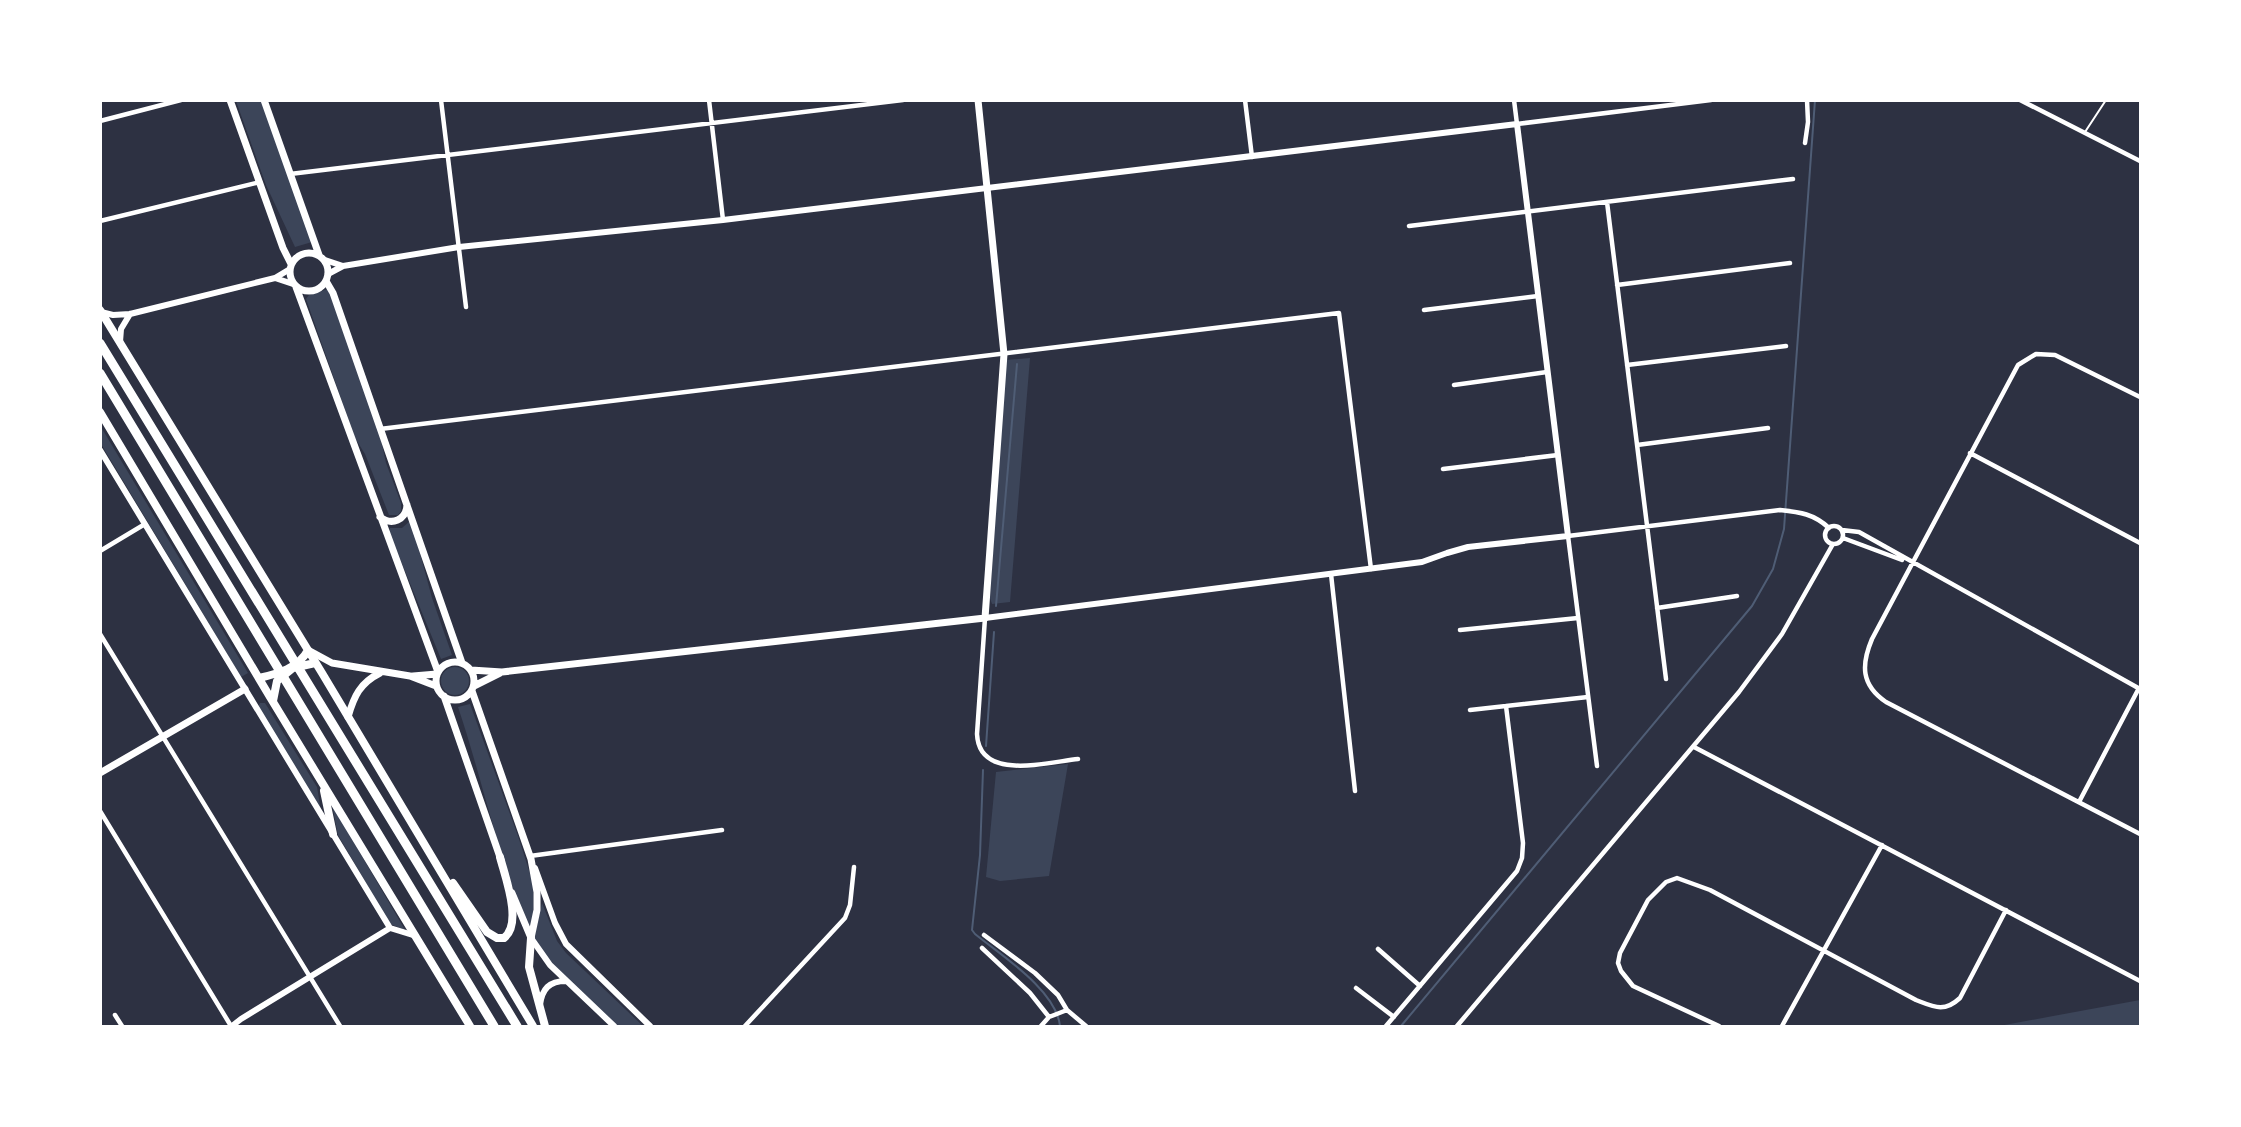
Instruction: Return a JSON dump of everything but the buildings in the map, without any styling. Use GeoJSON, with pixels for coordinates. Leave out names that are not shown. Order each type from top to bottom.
{"type":"FeatureCollection","features":[{"type":"Feature","properties":{"kind":"highway"},"geometry":{"type":"LineString","coordinates":[[100,343],[517,1026]]}},
{"type":"Feature","properties":{"kind":"highway"},"geometry":{"type":"LineString","coordinates":[[100,373],[290,684],[494,1026]]}},
{"type":"Feature","properties":{"kind":"main road"},"geometry":{"type":"LineString","coordinates":[[230,100],[290,266]]}},
{"type":"Feature","properties":{"kind":"main road"},"geometry":{"type":"LineString","coordinates":[[264,100],[322,258],[327,278],[462,663]]}},
{"type":"Feature","properties":{"kind":"main road"},"geometry":{"type":"LineString","coordinates":[[410,676],[438,673],[446,664],[457,662],[471,670],[502,672],[985,618],[1004,354],[978,100]]}},
{"type":"Feature","properties":{"kind":"main road"},"geometry":{"type":"LineString","coordinates":[[322,258],[311,252],[303,253],[296,257],[290,266],[289,273],[438,673],[436,686]]}},
{"type":"Feature","properties":{"kind":"main road"},"geometry":{"type":"LineString","coordinates":[[295,285],[304,291],[313,291],[321,288],[327,278]]}},
{"type":"Feature","properties":{"kind":"main road"},"geometry":{"type":"LineString","coordinates":[[101,311],[308,650],[533,1026]]}},
{"type":"Feature","properties":{"kind":"main road"},"geometry":{"type":"LineString","coordinates":[[100,412],[471,1026]]}},
{"type":"Feature","properties":{"kind":"main road"},"geometry":{"type":"LineString","coordinates":[[100,419],[112,431]]}},
{"type":"Feature","properties":{"kind":"main road"},"geometry":{"type":"LineString","coordinates":[[380,516],[386,521],[398,521],[406,512],[407,505]]}},
{"type":"Feature","properties":{"kind":"main road"},"geometry":{"type":"LineString","coordinates":[[308,650],[332,663],[410,676],[436,686],[444,696],[521,917],[531,938]]}},
{"type":"Feature","properties":{"kind":"main road"},"geometry":{"type":"LineString","coordinates":[[259,678],[277,674],[292,666],[305,656],[308,650]]}},
{"type":"Feature","properties":{"kind":"main road"},"geometry":{"type":"LineString","coordinates":[[273,701],[277,681],[293,669],[315,663]]}},
{"type":"Feature","properties":{"kind":"main road"},"geometry":{"type":"LineString","coordinates":[[471,670],[473,688],[531,857],[537,892],[537,910],[531,938],[529,967],[545,1026]]}},
{"type":"Feature","properties":{"kind":"main road"},"geometry":{"type":"LineString","coordinates":[[348,717],[352,702],[361,685],[381,672]]}},
{"type":"Feature","properties":{"kind":"main road"},"geometry":{"type":"LineString","coordinates":[[444,696],[449,699],[462,699],[473,688],[502,672]]}},
{"type":"Feature","properties":{"kind":"main road"},"geometry":{"type":"LineString","coordinates":[[100,773],[244,688]]}},
{"type":"Feature","properties":{"kind":"main road"},"geometry":{"type":"LineString","coordinates":[[323,784],[333,834]]}},
{"type":"Feature","properties":{"kind":"main road"},"geometry":{"type":"LineString","coordinates":[[441,872],[450,879],[487,932],[497,939],[504,938],[511,928],[513,917],[500,857]]}},
{"type":"Feature","properties":{"kind":"street"},"geometry":{"type":"LineString","coordinates":[[100,121],[182,100]]}},
{"type":"Feature","properties":{"kind":"street"},"geometry":{"type":"LineString","coordinates":[[441,100],[466,307]]}},
{"type":"Feature","properties":{"kind":"street"},"geometry":{"type":"LineString","coordinates":[[709,100],[723,220]]}},
{"type":"Feature","properties":{"kind":"street"},"geometry":{"type":"LineString","coordinates":[[290,174],[903,100]]}},
{"type":"Feature","properties":{"kind":"street"},"geometry":{"type":"LineString","coordinates":[[1245,100],[1252,157]]}},
{"type":"Feature","properties":{"kind":"street"},"geometry":{"type":"LineString","coordinates":[[1514,100],[1597,766]]}},
{"type":"Feature","properties":{"kind":"street"},"geometry":{"type":"LineString","coordinates":[[327,278],[343,266],[459,247],[723,220],[1711,100]]}},
{"type":"Feature","properties":{"kind":"street"},"geometry":{"type":"LineString","coordinates":[[1805,143],[1808,122],[1807,100]]}},
{"type":"Feature","properties":{"kind":"street"},"geometry":{"type":"LineString","coordinates":[[2020,100],[2140,160]]}},
{"type":"Feature","properties":{"kind":"street"},"geometry":{"type":"LineString","coordinates":[[1409,226],[1793,179]]}},
{"type":"Feature","properties":{"kind":"street"},"geometry":{"type":"LineString","coordinates":[[100,221],[260,182]]}},
{"type":"Feature","properties":{"kind":"street"},"geometry":{"type":"LineString","coordinates":[[1607,202],[1666,679]]}},
{"type":"Feature","properties":{"kind":"street"},"geometry":{"type":"LineString","coordinates":[[322,258],[343,266]]}},
{"type":"Feature","properties":{"kind":"street"},"geometry":{"type":"LineString","coordinates":[[1617,285],[1790,263]]}},
{"type":"Feature","properties":{"kind":"street"},"geometry":{"type":"LineString","coordinates":[[101,311],[113,315],[130,314],[275,278],[290,266]]}},
{"type":"Feature","properties":{"kind":"street"},"geometry":{"type":"LineString","coordinates":[[275,278],[295,285]]}},
{"type":"Feature","properties":{"kind":"street"},"geometry":{"type":"LineString","coordinates":[[1424,310],[1538,296]]}},
{"type":"Feature","properties":{"kind":"street"},"geometry":{"type":"LineString","coordinates":[[380,429],[1339,313],[1371,569]]}},
{"type":"Feature","properties":{"kind":"street"},"geometry":{"type":"LineString","coordinates":[[120,342],[121,329],[130,314]]}},
{"type":"Feature","properties":{"kind":"street"},"geometry":{"type":"LineString","coordinates":[[1627,365],[1786,346]]}},
{"type":"Feature","properties":{"kind":"street"},"geometry":{"type":"LineString","coordinates":[[2140,397],[2055,355],[2036,354],[2022,361],[2013,371],[1867,650],[1864,670],[1876,695],[1886,702],[2140,834]]}},
{"type":"Feature","properties":{"kind":"street"},"geometry":{"type":"LineString","coordinates":[[1454,385],[1547,372]]}},
{"type":"Feature","properties":{"kind":"street"},"geometry":{"type":"LineString","coordinates":[[1637,445],[1768,428]]}},
{"type":"Feature","properties":{"kind":"street"},"geometry":{"type":"LineString","coordinates":[[100,450],[390,928],[416,936]]}},
{"type":"Feature","properties":{"kind":"street"},"geometry":{"type":"LineString","coordinates":[[1970,453],[2140,543]]}},
{"type":"Feature","properties":{"kind":"street"},"geometry":{"type":"LineString","coordinates":[[1443,469],[1558,455]]}},
{"type":"Feature","properties":{"kind":"street"},"geometry":{"type":"LineString","coordinates":[[1078,759],[1002,765],[986,757],[980,748],[977,734],[985,618],[1422,562],[1462,549],[1780,510],[1797,511],[1819,518],[1829,528]]}},
{"type":"Feature","properties":{"kind":"street"},"geometry":{"type":"LineString","coordinates":[[100,551],[145,524]]}},
{"type":"Feature","properties":{"kind":"street"},"geometry":{"type":"LineString","coordinates":[[1829,528],[1837,526],[1842,530],[1859,532],[2140,688],[2079,802]]}},
{"type":"Feature","properties":{"kind":"street"},"geometry":{"type":"LineString","coordinates":[[1829,528],[1826,538],[1833,544]]}},
{"type":"Feature","properties":{"kind":"street"},"geometry":{"type":"LineString","coordinates":[[1833,544],[1839,543],[1843,538],[1842,530]]}},
{"type":"Feature","properties":{"kind":"street"},"geometry":{"type":"LineString","coordinates":[[1843,538],[1913,564]]}},
{"type":"Feature","properties":{"kind":"street"},"geometry":{"type":"LineString","coordinates":[[1457,1026],[1694,747],[1782,634],[1833,544]]}},
{"type":"Feature","properties":{"kind":"street"},"geometry":{"type":"LineString","coordinates":[[1331,574],[1355,791]]}},
{"type":"Feature","properties":{"kind":"street"},"geometry":{"type":"LineString","coordinates":[[1657,608],[1737,596]]}},
{"type":"Feature","properties":{"kind":"street"},"geometry":{"type":"LineString","coordinates":[[1460,630],[1578,618]]}},
{"type":"Feature","properties":{"kind":"street"},"geometry":{"type":"LineString","coordinates":[[100,634],[340,1026]]}},
{"type":"Feature","properties":{"kind":"street"},"geometry":{"type":"LineString","coordinates":[[1470,710],[1588,697]]}},
{"type":"Feature","properties":{"kind":"street"},"geometry":{"type":"LineString","coordinates":[[1386,1026],[1520,866],[1523,843],[1506,706]]}},
{"type":"Feature","properties":{"kind":"street"},"geometry":{"type":"LineString","coordinates":[[1694,747],[2140,981]]}},
{"type":"Feature","properties":{"kind":"street"},"geometry":{"type":"LineString","coordinates":[[100,811],[232,1026],[390,928]]}},
{"type":"Feature","properties":{"kind":"street"},"geometry":{"type":"LineString","coordinates":[[650,1026],[566,944],[555,923],[531,857],[722,830]]}},
{"type":"Feature","properties":{"kind":"street"},"geometry":{"type":"LineString","coordinates":[[1782,1026],[1882,845]]}},
{"type":"Feature","properties":{"kind":"street"},"geometry":{"type":"LineString","coordinates":[[745,1026],[845,918],[850,905],[854,867]]}},
{"type":"Feature","properties":{"kind":"street"},"geometry":{"type":"LineString","coordinates":[[1719,1026],[1634,986],[1621,971],[1618,963],[1620,953],[1648,900],[1666,882],[1677,878],[1690,881],[1825,950],[1916,1000],[1942,1008],[1952,1005],[1960,998],[2006,910]]}},
{"type":"Feature","properties":{"kind":"street"},"geometry":{"type":"LineString","coordinates":[[984,935],[1035,973],[1058,995],[1066,1011],[1086,1026]]}},
{"type":"Feature","properties":{"kind":"street"},"geometry":{"type":"LineString","coordinates":[[531,938],[541,954],[566,981],[614,1026]]}},
{"type":"Feature","properties":{"kind":"street"},"geometry":{"type":"LineString","coordinates":[[982,948],[1030,993],[1050,1017]]}},
{"type":"Feature","properties":{"kind":"street"},"geometry":{"type":"LineString","coordinates":[[1378,949],[1420,986]]}},
{"type":"Feature","properties":{"kind":"street"},"geometry":{"type":"LineString","coordinates":[[539,1008],[542,992],[547,986],[553,982],[566,981]]}},
{"type":"Feature","properties":{"kind":"street"},"geometry":{"type":"LineString","coordinates":[[1356,988],[1394,1017]]}},
{"type":"Feature","properties":{"kind":"street"},"geometry":{"type":"LineString","coordinates":[[1041,1026],[1050,1017],[1066,1011]]}},
{"type":"Feature","properties":{"kind":"street"},"geometry":{"type":"LineString","coordinates":[[115,1016],[122,1026]]}},
{"type":"Feature","properties":{"kind":"lane"},"geometry":{"type":"LineString","coordinates":[[2085,132],[2106,100]]}},
{"type":"Feature","properties":{"kind":"shaded area"},"geometry":{"type":"Polygon","coordinates":[[[236,101],[262,101],[312,242],[295,247],[266,185],[236,101]]]}},
{"type":"Feature","properties":{"kind":"shaded area"},"geometry":{"type":"Polygon","coordinates":[[[328,289],[379,431],[386,463],[401,503],[401,511],[398,515],[389,515],[365,454],[355,438],[306,299],[309,295],[328,289]]]}},
{"type":"Feature","properties":{"kind":"shaded area"},"geometry":{"type":"Polygon","coordinates":[[[1030,358],[1010,602],[992,604],[990,598],[1006,360],[1030,358]]]}},
{"type":"Feature","properties":{"kind":"shaded area"},"geometry":{"type":"Polygon","coordinates":[[[101,427],[248,673],[241,677],[101,444],[101,427]]]}},
{"type":"Feature","properties":{"kind":"shaded area"},"geometry":{"type":"Polygon","coordinates":[[[411,520],[432,598],[452,655],[441,659],[389,532],[390,528],[402,528],[411,520]]]}},
{"type":"Feature","properties":{"kind":"shaded area"},"geometry":{"type":"Polygon","coordinates":[[[455,667],[465,671],[469,681],[465,691],[455,695],[445,691],[441,681],[445,671],[455,667]]]}},
{"type":"Feature","properties":{"kind":"shaded area"},"geometry":{"type":"Polygon","coordinates":[[[260,703],[265,703],[317,787],[321,811],[258,707],[260,703]]]}},
{"type":"Feature","properties":{"kind":"shaded area"},"geometry":{"type":"Polygon","coordinates":[[[470,704],[533,883],[533,917],[530,931],[500,848],[458,707],[470,704]]]}},
{"type":"Feature","properties":{"kind":"shaded area"},"geometry":{"type":"Polygon","coordinates":[[[1068,764],[1049,876],[1000,881],[986,877],[996,772],[1068,764]]]}},
{"type":"Feature","properties":{"kind":"shaded area"},"geometry":{"type":"Polygon","coordinates":[[[332,805],[405,930],[390,924],[338,835],[332,805]]]}},
{"type":"Feature","properties":{"kind":"shaded area"},"geometry":{"type":"Polygon","coordinates":[[[542,903],[557,941],[566,953],[643,1026],[617,1026],[552,963],[534,939],[542,903]]]}},
{"type":"Feature","properties":{"kind":"shaded area"},"geometry":{"type":"Polygon","coordinates":[[[2140,1000],[2140,1026],[1999,1026],[2140,1000]]]}},
{"type":"Feature","properties":{"kind":"waterway"},"geometry":{"type":"LineString","coordinates":[[1401,1026],[1752,606],[1773,569],[1784,529],[1815,100]]}},
{"type":"Feature","properties":{"kind":"waterway"},"geometry":{"type":"LineString","coordinates":[[996,606],[1017,364]]}},
{"type":"Feature","properties":{"kind":"waterway"},"geometry":{"type":"LineString","coordinates":[[986,746],[994,632]]}},
{"type":"Feature","properties":{"kind":"waterway"},"geometry":{"type":"LineString","coordinates":[[983,770],[980,855],[972,930],[1013,963],[1038,987],[1049,1000],[1060,1026]]}}]}
